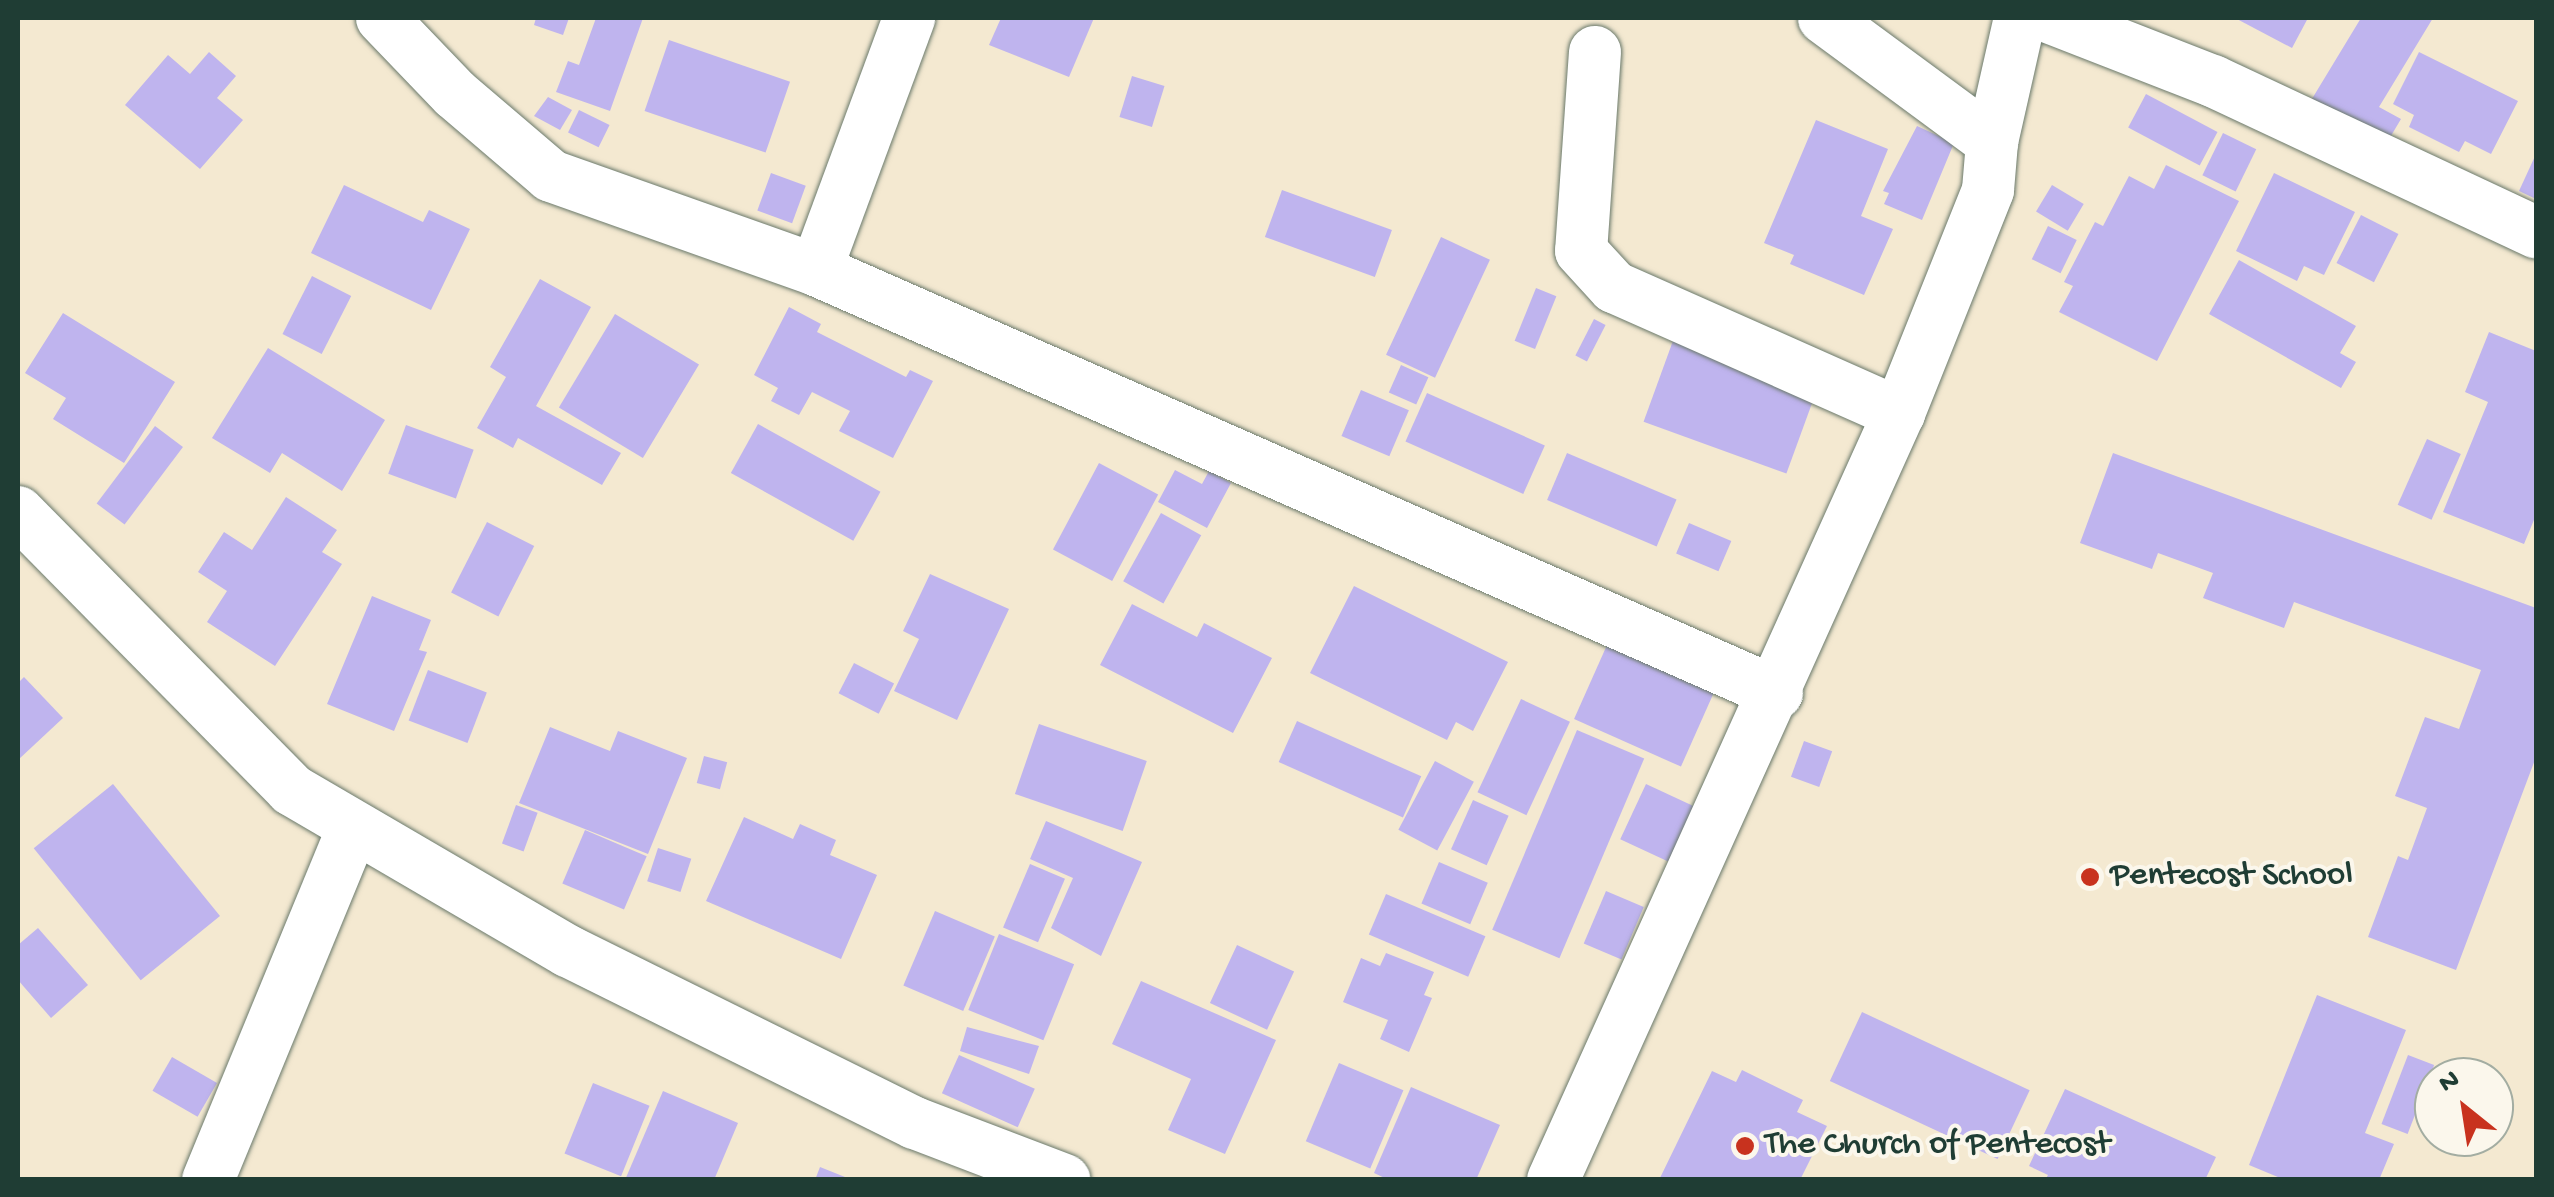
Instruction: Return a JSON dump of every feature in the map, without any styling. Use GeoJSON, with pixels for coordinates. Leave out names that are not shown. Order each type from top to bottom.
{"type":"FeatureCollection","features":[{"type":"Feature","properties":{"kind":"street"},"geometry":{"type":"LineString","coordinates":[[382,18],[455,94],[551,176],[816,270],[1778,693]]}},
{"type":"Feature","properties":{"kind":"street"},"geometry":{"type":"LineString","coordinates":[[816,270],[909,18]]}},
{"type":"Feature","properties":{"kind":"street"},"geometry":{"type":"LineString","coordinates":[[1824,18],[1992,142]]}},
{"type":"Feature","properties":{"kind":"street"},"geometry":{"type":"LineString","coordinates":[[1553,1180],[1778,693],[1899,412],[1988,190],[1992,142],[2020,18]]}},
{"type":"Feature","properties":{"kind":"street"},"geometry":{"type":"LineString","coordinates":[[2051,18],[2212,81],[2536,232]]}},
{"type":"Feature","properties":{"kind":"street"},"geometry":{"type":"LineString","coordinates":[[1595,52],[1581,251],[1614,287],[1899,412]]}},
{"type":"Feature","properties":{"kind":"street"},"geometry":{"type":"LineString","coordinates":[[18,512],[230,733],[292,790],[568,951],[915,1123],[1064,1180]]}},
{"type":"Feature","properties":{"kind":"street"},"geometry":{"type":"LineString","coordinates":[[208,1180],[352,828]]}},
{"type":"Feature","properties":{"kind":"building"},"geometry":{"type":"Polygon","coordinates":[[[536,18],[569,18],[563,35],[534,25],[536,18]]]}},
{"type":"Feature","properties":{"kind":"building"},"geometry":{"type":"Polygon","coordinates":[[[596,18],[643,18],[610,111],[556,92],[568,61],[579,65],[596,18]]]}},
{"type":"Feature","properties":{"kind":"building"},"geometry":{"type":"Polygon","coordinates":[[[1001,18],[1094,18],[1069,77],[989,45],[1001,18]]]}},
{"type":"Feature","properties":{"kind":"building"},"geometry":{"type":"Polygon","coordinates":[[[2235,18],[2308,18],[2292,48],[2235,18]]]}},
{"type":"Feature","properties":{"kind":"building"},"geometry":{"type":"Polygon","coordinates":[[[2361,18],[2433,18],[2379,107],[2401,119],[2379,156],[2304,112],[2361,18]]]}},
{"type":"Feature","properties":{"kind":"building"},"geometry":{"type":"Polygon","coordinates":[[[669,40],[790,82],[766,153],[645,111],[669,40]]]}},
{"type":"Feature","properties":{"kind":"building"},"geometry":{"type":"Polygon","coordinates":[[[209,52],[236,76],[217,98],[243,120],[200,169],[125,105],[168,55],[190,74],[209,52]]]}},
{"type":"Feature","properties":{"kind":"building"},"geometry":{"type":"Polygon","coordinates":[[[2419,52],[2518,101],[2491,154],[2465,141],[2459,152],[2409,127],[2414,115],[2393,104],[2419,52]]]}},
{"type":"Feature","properties":{"kind":"building"},"geometry":{"type":"Polygon","coordinates":[[[1132,76],[1165,86],[1152,127],[1119,117],[1132,76]]]}},
{"type":"Feature","properties":{"kind":"building"},"geometry":{"type":"Polygon","coordinates":[[[2146,94],[2218,132],[2200,166],[2128,128],[2146,94]]]}},
{"type":"Feature","properties":{"kind":"building"},"geometry":{"type":"Polygon","coordinates":[[[548,97],[572,110],[560,130],[534,116],[548,97]]]}},
{"type":"Feature","properties":{"kind":"building"},"geometry":{"type":"Polygon","coordinates":[[[579,110],[610,125],[599,147],[568,132],[579,110]]]}},
{"type":"Feature","properties":{"kind":"building"},"geometry":{"type":"Polygon","coordinates":[[[1816,120],[1888,149],[1861,216],[1893,229],[1864,295],[1790,264],[1794,255],[1764,243],[1816,120]]]}},
{"type":"Feature","properties":{"kind":"building"},"geometry":{"type":"Polygon","coordinates":[[[1917,126],[1954,143],[1922,220],[1884,204],[1889,193],[1883,191],[1917,126]]]}},
{"type":"Feature","properties":{"kind":"building"},"geometry":{"type":"Polygon","coordinates":[[[2223,133],[2256,149],[2236,191],[2202,175],[2223,133]]]}},
{"type":"Feature","properties":{"kind":"building"},"geometry":{"type":"Polygon","coordinates":[[[2536,154],[2536,199],[2519,191],[2536,154]]]}},
{"type":"Feature","properties":{"kind":"building"},"geometry":{"type":"Polygon","coordinates":[[[2166,165],[2239,201],[2157,361],[2059,312],[2073,286],[2064,282],[2095,222],[2103,226],[2129,176],[2154,189],[2166,165]]]}},
{"type":"Feature","properties":{"kind":"building"},"geometry":{"type":"Polygon","coordinates":[[[771,173],[806,186],[792,223],[757,211],[771,173]]]}},
{"type":"Feature","properties":{"kind":"building"},"geometry":{"type":"Polygon","coordinates":[[[2274,173],[2355,212],[2324,275],[2304,266],[2297,281],[2236,251],[2274,173]]]}},
{"type":"Feature","properties":{"kind":"building"},"geometry":{"type":"Polygon","coordinates":[[[344,185],[423,222],[429,210],[470,229],[431,310],[311,253],[344,185]]]}},
{"type":"Feature","properties":{"kind":"building"},"geometry":{"type":"Polygon","coordinates":[[[2052,185],[2084,204],[2068,231],[2036,212],[2052,185]]]}},
{"type":"Feature","properties":{"kind":"building"},"geometry":{"type":"Polygon","coordinates":[[[1282,190],[1392,230],[1375,277],[1265,237],[1282,190]]]}},
{"type":"Feature","properties":{"kind":"building"},"geometry":{"type":"Polygon","coordinates":[[[2361,215],[2398,234],[2374,282],[2336,263],[2361,215]]]}},
{"type":"Feature","properties":{"kind":"building"},"geometry":{"type":"Polygon","coordinates":[[[2048,226],[2077,240],[2061,273],[2032,259],[2048,226]]]}},
{"type":"Feature","properties":{"kind":"building"},"geometry":{"type":"Polygon","coordinates":[[[1441,237],[1490,260],[1435,378],[1386,355],[1441,237]]]}},
{"type":"Feature","properties":{"kind":"building"},"geometry":{"type":"Polygon","coordinates":[[[2239,260],[2356,326],[2340,353],[2356,362],[2341,388],[2209,314],[2239,260]]]}},
{"type":"Feature","properties":{"kind":"building"},"geometry":{"type":"Polygon","coordinates":[[[312,276],[351,296],[322,354],[282,334],[312,276]]]}},
{"type":"Feature","properties":{"kind":"building"},"geometry":{"type":"Polygon","coordinates":[[[540,279],[591,307],[536,406],[621,453],[602,485],[518,438],[513,448],[477,428],[506,377],[490,367],[540,279]]]}},
{"type":"Feature","properties":{"kind":"building"},"geometry":{"type":"Polygon","coordinates":[[[1536,288],[1556,296],[1535,349],[1515,341],[1536,288]]]}},
{"type":"Feature","properties":{"kind":"building"},"geometry":{"type":"Polygon","coordinates":[[[789,307],[821,324],[817,332],[906,377],[910,370],[933,381],[893,458],[839,431],[850,411],[812,392],[799,415],[771,401],[778,388],[754,375],[789,307]]]}},
{"type":"Feature","properties":{"kind":"building"},"geometry":{"type":"Polygon","coordinates":[[[63,313],[175,382],[124,463],[53,419],[66,398],[25,373],[63,313]]]}},
{"type":"Feature","properties":{"kind":"building"},"geometry":{"type":"Polygon","coordinates":[[[615,314],[699,364],[643,458],[559,407],[615,314]]]}},
{"type":"Feature","properties":{"kind":"building"},"geometry":{"type":"Polygon","coordinates":[[[1594,319],[1606,325],[1587,361],[1575,356],[1594,319]]]}},
{"type":"Feature","properties":{"kind":"building"},"geometry":{"type":"Polygon","coordinates":[[[2489,332],[2536,351],[2536,515],[2524,544],[2443,512],[2488,402],[2465,392],[2489,332]]]}},
{"type":"Feature","properties":{"kind":"building"},"geometry":{"type":"Polygon","coordinates":[[[1674,338],[1817,390],[1786,474],[1644,422],[1674,338]]]}},
{"type":"Feature","properties":{"kind":"building"},"geometry":{"type":"Polygon","coordinates":[[[268,348],[385,420],[342,491],[282,453],[270,473],[212,438],[268,348]]]}},
{"type":"Feature","properties":{"kind":"building"},"geometry":{"type":"Polygon","coordinates":[[[1401,365],[1428,377],[1416,405],[1389,392],[1401,365]]]}},
{"type":"Feature","properties":{"kind":"building"},"geometry":{"type":"Polygon","coordinates":[[[1361,390],[1409,410],[1389,456],[1341,436],[1361,390]]]}},
{"type":"Feature","properties":{"kind":"building"},"geometry":{"type":"Polygon","coordinates":[[[1427,393],[1545,445],[1523,494],[1405,441],[1427,393]]]}},
{"type":"Feature","properties":{"kind":"building"},"geometry":{"type":"Polygon","coordinates":[[[758,424],[880,492],[853,541],[731,473],[758,424]]]}},
{"type":"Feature","properties":{"kind":"building"},"geometry":{"type":"Polygon","coordinates":[[[406,425],[474,450],[456,498],[388,474],[406,425]]]}},
{"type":"Feature","properties":{"kind":"building"},"geometry":{"type":"Polygon","coordinates":[[[155,426],[183,447],[125,525],[97,503],[155,426]]]}},
{"type":"Feature","properties":{"kind":"building"},"geometry":{"type":"Polygon","coordinates":[[[2427,439],[2461,454],[2432,520],[2398,505],[2427,439]]]}},
{"type":"Feature","properties":{"kind":"building"},"geometry":{"type":"Polygon","coordinates":[[[1567,453],[1677,499],[1657,546],[1547,500],[1567,453]]]}},
{"type":"Feature","properties":{"kind":"building"},"geometry":{"type":"Polygon","coordinates":[[[2113,453],[2536,608],[2536,757],[2456,970],[2368,937],[2398,856],[2408,860],[2427,808],[2395,796],[2425,717],[2459,729],[2481,670],[2294,602],[2284,628],[2203,598],[2213,573],[2158,553],[2152,569],[2080,543],[2113,453]]]}},
{"type":"Feature","properties":{"kind":"building"},"geometry":{"type":"Polygon","coordinates":[[[1099,463],[1158,494],[1112,581],[1053,550],[1099,463]]]}},
{"type":"Feature","properties":{"kind":"building"},"geometry":{"type":"Polygon","coordinates":[[[1175,470],[1202,484],[1209,471],[1231,483],[1207,528],[1158,502],[1175,470]]]}},
{"type":"Feature","properties":{"kind":"building"},"geometry":{"type":"Polygon","coordinates":[[[286,497],[337,530],[322,552],[342,564],[275,666],[207,622],[227,591],[198,572],[224,532],[252,550],[286,497]]]}},
{"type":"Feature","properties":{"kind":"building"},"geometry":{"type":"Polygon","coordinates":[[[1161,513],[1201,535],[1163,604],[1123,581],[1161,513]]]}},
{"type":"Feature","properties":{"kind":"building"},"geometry":{"type":"Polygon","coordinates":[[[487,522],[534,546],[498,616],[451,592],[487,522]]]}},
{"type":"Feature","properties":{"kind":"building"},"geometry":{"type":"Polygon","coordinates":[[[1689,523],[1731,541],[1718,571],[1676,553],[1689,523]]]}},
{"type":"Feature","properties":{"kind":"building"},"geometry":{"type":"Polygon","coordinates":[[[930,574],[1009,609],[957,720],[894,691],[919,639],[903,631],[930,574]]]}},
{"type":"Feature","properties":{"kind":"building"},"geometry":{"type":"Polygon","coordinates":[[[1354,586],[1508,662],[1473,731],[1456,722],[1447,740],[1310,673],[1354,586]]]}},
{"type":"Feature","properties":{"kind":"building"},"geometry":{"type":"Polygon","coordinates":[[[372,596],[431,620],[419,650],[427,652],[394,731],[327,704],[372,596]]]}},
{"type":"Feature","properties":{"kind":"building"},"geometry":{"type":"Polygon","coordinates":[[[1132,604],[1197,637],[1204,623],[1272,658],[1233,733],[1100,665],[1132,604]]]}},
{"type":"Feature","properties":{"kind":"building"},"geometry":{"type":"Polygon","coordinates":[[[1607,645],[1714,693],[1681,767],[1574,719],[1607,645]]]}},
{"type":"Feature","properties":{"kind":"building"},"geometry":{"type":"Polygon","coordinates":[[[854,663],[894,683],[879,714],[839,693],[854,663]]]}},
{"type":"Feature","properties":{"kind":"building"},"geometry":{"type":"Polygon","coordinates":[[[428,670],[487,693],[467,743],[409,720],[428,670]]]}},
{"type":"Feature","properties":{"kind":"building"},"geometry":{"type":"Polygon","coordinates":[[[24,677],[63,718],[18,760],[18,683],[24,677]]]}},
{"type":"Feature","properties":{"kind":"building"},"geometry":{"type":"Polygon","coordinates":[[[1521,699],[1570,722],[1526,815],[1477,792],[1521,699]]]}},
{"type":"Feature","properties":{"kind":"building"},"geometry":{"type":"Polygon","coordinates":[[[1297,721],[1421,776],[1403,817],[1279,762],[1297,721]]]}},
{"type":"Feature","properties":{"kind":"building"},"geometry":{"type":"Polygon","coordinates":[[[1039,724],[1147,761],[1123,831],[1015,794],[1039,724]]]}},
{"type":"Feature","properties":{"kind":"building"},"geometry":{"type":"Polygon","coordinates":[[[550,727],[610,751],[618,731],[687,758],[648,854],[519,803],[550,727]]]}},
{"type":"Feature","properties":{"kind":"building"},"geometry":{"type":"Polygon","coordinates":[[[1577,730],[1644,759],[1559,958],[1492,930],[1577,730]]]}},
{"type":"Feature","properties":{"kind":"building"},"geometry":{"type":"Polygon","coordinates":[[[1804,741],[1832,751],[1819,787],[1791,777],[1804,741]]]}},
{"type":"Feature","properties":{"kind":"building"},"geometry":{"type":"Polygon","coordinates":[[[704,756],[727,762],[720,789],[697,783],[704,756]]]}},
{"type":"Feature","properties":{"kind":"building"},"geometry":{"type":"Polygon","coordinates":[[[1435,761],[1474,782],[1437,851],[1398,830],[1435,761]]]}},
{"type":"Feature","properties":{"kind":"building"},"geometry":{"type":"Polygon","coordinates":[[[113,784],[220,916],[141,980],[34,848],[113,784]]]}},
{"type":"Feature","properties":{"kind":"building"},"geometry":{"type":"Polygon","coordinates":[[[1646,784],[1698,808],[1672,863],[1620,839],[1646,784]]]}},
{"type":"Feature","properties":{"kind":"building"},"geometry":{"type":"Polygon","coordinates":[[[1473,800],[1509,816],[1487,865],[1451,849],[1473,800]]]}},
{"type":"Feature","properties":{"kind":"building"},"geometry":{"type":"Polygon","coordinates":[[[516,805],[538,813],[524,851],[502,844],[516,805]]]}},
{"type":"Feature","properties":{"kind":"building"},"geometry":{"type":"Polygon","coordinates":[[[744,817],[793,839],[800,824],[836,840],[830,855],[877,875],[841,959],[706,901],[744,817]]]}},
{"type":"Feature","properties":{"kind":"building"},"geometry":{"type":"Polygon","coordinates":[[[1046,821],[1142,862],[1101,956],[1051,928],[1073,878],[1030,859],[1046,821]]]}},
{"type":"Feature","properties":{"kind":"building"},"geometry":{"type":"Polygon","coordinates":[[[585,830],[647,856],[624,910],[562,883],[585,830]]]}},
{"type":"Feature","properties":{"kind":"building"},"geometry":{"type":"Polygon","coordinates":[[[658,848],[691,859],[680,892],[647,881],[658,848]]]}},
{"type":"Feature","properties":{"kind":"building"},"geometry":{"type":"Polygon","coordinates":[[[1439,862],[1488,883],[1470,924],[1421,903],[1439,862]]]}},
{"type":"Feature","properties":{"kind":"building"},"geometry":{"type":"Polygon","coordinates":[[[1030,864],[1065,879],[1038,942],[1003,928],[1030,864]]]}},
{"type":"Feature","properties":{"kind":"building"},"geometry":{"type":"Polygon","coordinates":[[[1606,891],[1644,907],[1621,959],[1584,943],[1606,891]]]}},
{"type":"Feature","properties":{"kind":"building"},"geometry":{"type":"Polygon","coordinates":[[[1386,894],[1485,936],[1468,977],[1369,935],[1386,894]]]}},
{"type":"Feature","properties":{"kind":"building"},"geometry":{"type":"Polygon","coordinates":[[[935,911],[995,936],[963,1011],[903,986],[935,911]]]}},
{"type":"Feature","properties":{"kind":"building"},"geometry":{"type":"Polygon","coordinates":[[[38,928],[88,985],[51,1018],[18,980],[18,945],[38,928]]]}},
{"type":"Feature","properties":{"kind":"building"},"geometry":{"type":"Polygon","coordinates":[[[999,934],[1074,964],[1043,1040],[968,1010],[999,934]]]}},
{"type":"Feature","properties":{"kind":"building"},"geometry":{"type":"Polygon","coordinates":[[[1237,945],[1294,972],[1267,1030],[1210,1003],[1237,945]]]}},
{"type":"Feature","properties":{"kind":"building"},"geometry":{"type":"Polygon","coordinates":[[[1386,953],[1434,972],[1424,995],[1432,998],[1409,1052],[1380,1039],[1388,1020],[1343,1002],[1361,958],[1380,966],[1386,953]]]}},
{"type":"Feature","properties":{"kind":"building"},"geometry":{"type":"Polygon","coordinates":[[[1141,981],[1276,1040],[1225,1154],[1168,1130],[1191,1079],[1112,1044],[1141,981]]]}},
{"type":"Feature","properties":{"kind":"building"},"geometry":{"type":"Polygon","coordinates":[[[2317,995],[2406,1030],[2365,1133],[2394,1144],[2379,1180],[2285,1180],[2249,1165],[2317,995]]]}},
{"type":"Feature","properties":{"kind":"building"},"geometry":{"type":"Polygon","coordinates":[[[1862,1012],[2030,1090],[1998,1159],[1830,1081],[1862,1012]]]}},
{"type":"Feature","properties":{"kind":"building"},"geometry":{"type":"Polygon","coordinates":[[[967,1027],[1039,1046],[1029,1074],[960,1051],[967,1027]]]}},
{"type":"Feature","properties":{"kind":"building"},"geometry":{"type":"Polygon","coordinates":[[[959,1055],[1035,1089],[1018,1127],[942,1093],[959,1055]]]}},
{"type":"Feature","properties":{"kind":"building"},"geometry":{"type":"Polygon","coordinates":[[[2408,1055],[2414,1057],[2414,1118],[2408,1134],[2381,1124],[2408,1055]]]}},
{"type":"Feature","properties":{"kind":"building"},"geometry":{"type":"Polygon","coordinates":[[[172,1057],[217,1083],[198,1117],[152,1091],[172,1057]]]}},
{"type":"Feature","properties":{"kind":"building"},"geometry":{"type":"Polygon","coordinates":[[[1339,1063],[1403,1090],[1370,1169],[1306,1141],[1339,1063]]]}},
{"type":"Feature","properties":{"kind":"building"},"geometry":{"type":"Polygon","coordinates":[[[1742,1070],[1803,1100],[1797,1112],[1827,1126],[1800,1180],[1659,1180],[1712,1071],[1736,1082],[1742,1070]]]}},
{"type":"Feature","properties":{"kind":"building"},"geometry":{"type":"Polygon","coordinates":[[[593,1083],[650,1106],[621,1176],[565,1153],[593,1083]]]}},
{"type":"Feature","properties":{"kind":"building"},"geometry":{"type":"Polygon","coordinates":[[[1411,1087],[1500,1125],[1476,1180],[1389,1180],[1374,1173],[1411,1087]]]}},
{"type":"Feature","properties":{"kind":"building"},"geometry":{"type":"Polygon","coordinates":[[[2065,1089],[2216,1157],[2205,1180],[2045,1180],[2048,1175],[2029,1166],[2065,1089]]]}},
{"type":"Feature","properties":{"kind":"building"},"geometry":{"type":"Polygon","coordinates":[[[663,1091],[738,1123],[714,1180],[625,1180],[663,1091]]]}},
{"type":"Feature","properties":{"kind":"building"},"geometry":{"type":"Polygon","coordinates":[[[820,1167],[850,1179],[850,1180],[815,1180],[820,1167]]]}},
{"type":"Feature","properties":{"kind":"place","name":"Pentecost School"},"geometry":{"type":"Point","coordinates":[2090,877]}},
{"type":"Feature","properties":{"kind":"place","name":"The Church of Pentecost"},"geometry":{"type":"Point","coordinates":[1745,1146]}}]}
